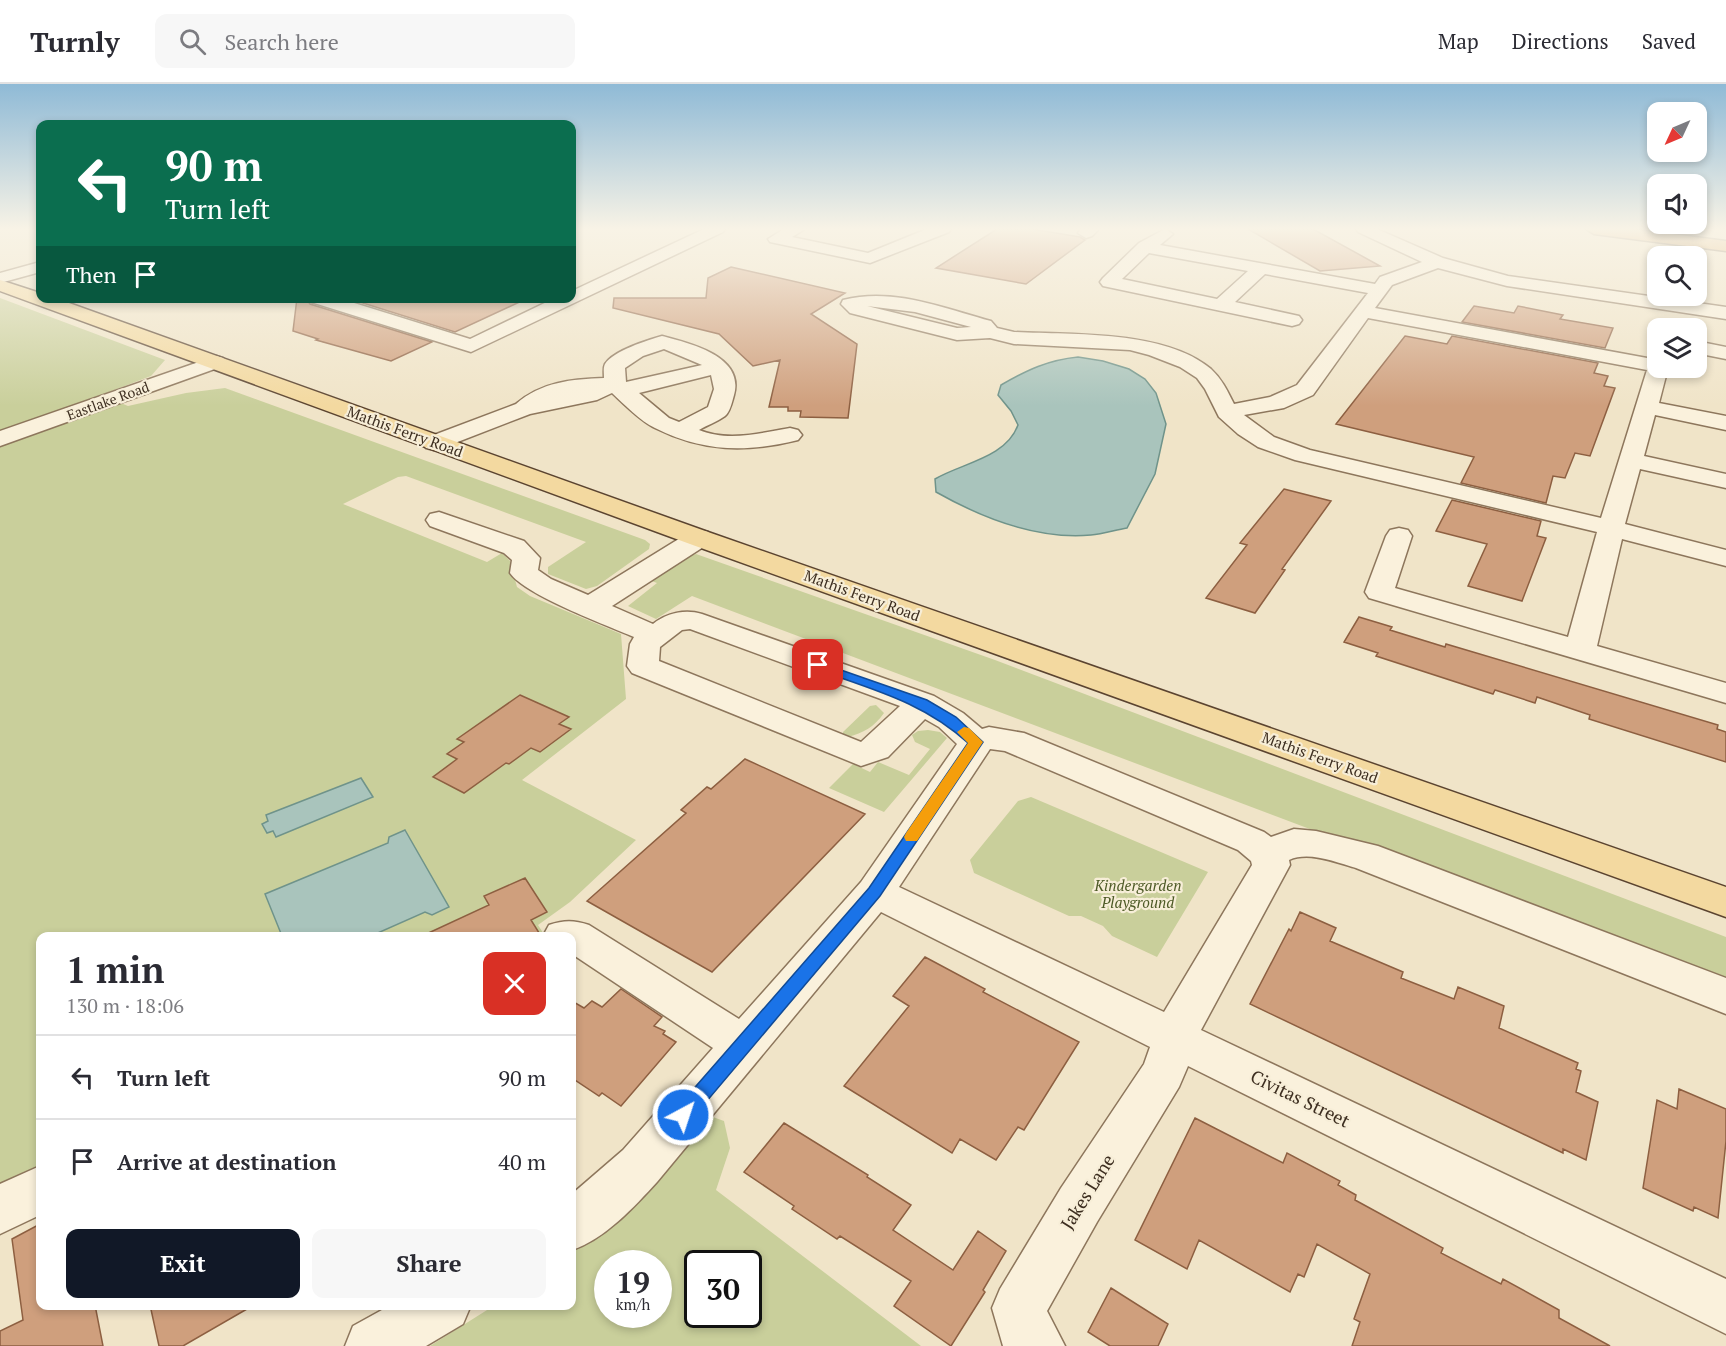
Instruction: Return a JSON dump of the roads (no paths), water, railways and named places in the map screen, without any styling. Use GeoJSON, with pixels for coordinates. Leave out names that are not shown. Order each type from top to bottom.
{"type":"FeatureCollection","features":[{"type":"Feature","properties":{"kind":"main road","name":"Mathis Ferry Road"},"geometry":{"type":"LineString","coordinates":[[8,288],[36,298]]}},
{"type":"Feature","properties":{"kind":"main road","name":"Mathis Ferry Road"},"geometry":{"type":"LineString","coordinates":[[50,303],[699,538],[1726,902]]}},
{"type":"Feature","properties":{"kind":"street"},"geometry":{"type":"LineString","coordinates":[[576,296],[592,288]]}},
{"type":"Feature","properties":{"kind":"street"},"geometry":{"type":"LineString","coordinates":[[861,288],[858,300],[879,299],[984,325],[990,333],[1014,338],[1130,344],[1156,350],[1187,363],[1204,374],[1215,387],[1227,412],[1246,429],[1266,442],[1304,454],[1726,558]]}},
{"type":"Feature","properties":{"kind":"street"},"geometry":{"type":"LineString","coordinates":[[1137,288],[1292,320]]}},
{"type":"Feature","properties":{"kind":"street"},"geometry":{"type":"LineString","coordinates":[[1157,292],[1163,288]]}},
{"type":"Feature","properties":{"kind":"street"},"geometry":{"type":"LineString","coordinates":[[1221,305],[1240,288]]}},
{"type":"Feature","properties":{"kind":"street"},"geometry":{"type":"LineString","coordinates":[[1227,412],[1276,403],[1305,390],[1380,290],[1369,288]]}},
{"type":"Feature","properties":{"kind":"street"},"geometry":{"type":"LineString","coordinates":[[1554,288],[1726,313]]}},
{"type":"Feature","properties":{"kind":"street"},"geometry":{"type":"LineString","coordinates":[[333,303],[471,346],[561,303]]}},
{"type":"Feature","properties":{"kind":"street"},"geometry":{"type":"LineString","coordinates":[[1683,318],[1686,307]]}},
{"type":"Feature","properties":{"kind":"street"},"geometry":{"type":"LineString","coordinates":[[1364,312],[1647,365]]}},
{"type":"Feature","properties":{"kind":"street"},"geometry":{"type":"LineString","coordinates":[[681,430],[718,411],[725,387],[720,371],[712,363],[662,342],[636,352],[614,366],[619,387],[661,423],[700,440],[734,444],[790,435]]}},
{"type":"Feature","properties":{"kind":"street"},"geometry":{"type":"LineString","coordinates":[[1707,349],[1726,353]]}},
{"type":"Feature","properties":{"kind":"street","name":"Eastlake Road"},"geometry":{"type":"LineString","coordinates":[[0,439],[216,362]]}},
{"type":"Feature","properties":{"kind":"street"},"geometry":{"type":"LineString","coordinates":[[435,443],[524,409],[590,395],[712,363]]}},
{"type":"Feature","properties":{"kind":"street"},"geometry":{"type":"LineString","coordinates":[[1580,651],[1611,528],[1655,378]]}},
{"type":"Feature","properties":{"kind":"street"},"geometry":{"type":"LineString","coordinates":[[1647,406],[1726,423]]}},
{"type":"Feature","properties":{"kind":"street"},"geometry":{"type":"LineString","coordinates":[[1631,460],[1726,481]]}},
{"type":"Feature","properties":{"kind":"street"},"geometry":{"type":"LineString","coordinates":[[439,520],[514,547],[526,558],[524,573],[541,585],[656,636]]}},
{"type":"Feature","properties":{"kind":"street"},"geometry":{"type":"LineString","coordinates":[[1399,536],[1379,592],[1726,693]]}},
{"type":"Feature","properties":{"kind":"street"},"geometry":{"type":"LineString","coordinates":[[590,607],[699,538]]}},
{"type":"Feature","properties":{"kind":"street"},"geometry":{"type":"LineString","coordinates":[[922,703],[876,749],[861,755],[643,666],[645,644],[673,623],[692,620],[922,703],[951,720],[976,742]]}},
{"type":"Feature","properties":{"kind":"street"},"geometry":{"type":"LineString","coordinates":[[576,1222],[620,1186],[640,1166],[875,892],[976,742],[989,738],[1012,741],[1251,841],[1268,854],[1294,842],[1316,844],[1365,856],[1726,996]]}},
{"type":"Feature","properties":{"kind":"street","name":"Jakes Lane"},"geometry":{"type":"LineString","coordinates":[[1037,1346],[1025,1334],[1019,1308],[1079,1204],[1164,1073],[1183,1017],[1271,865],[1268,854]]}},
{"type":"Feature","properties":{"kind":"street","name":"Civitas Street"},"geometry":{"type":"LineString","coordinates":[[875,892],[1726,1307]]}},
{"type":"Feature","properties":{"kind":"street"},"geometry":{"type":"LineString","coordinates":[[576,937],[743,1044]]}},
{"type":"Feature","properties":{"kind":"street"},"geometry":{"type":"LineString","coordinates":[[0,1210],[36,1192]]}},
{"type":"Feature","properties":{"kind":"street"},"geometry":{"type":"LineString","coordinates":[[373,1346],[435,1310]]}},
{"type":"Feature","properties":{"kind":"water"},"geometry":{"type":"Polygon","coordinates":[[[1078,357],[1103,361],[1129,369],[1145,379],[1156,393],[1166,424],[1155,474],[1127,528],[1071,536],[1050,534],[991,518],[936,492],[935,479],[994,452],[1012,436],[1018,425],[1011,411],[998,395],[1001,385],[1038,366],[1078,357]]]}},
{"type":"Feature","properties":{"kind":"water"},"geometry":{"type":"Polygon","coordinates":[[[361,778],[373,797],[276,837],[273,831],[267,833],[262,824],[268,821],[266,815],[361,778]]]}},
{"type":"Feature","properties":{"kind":"water"},"geometry":{"type":"Polygon","coordinates":[[[405,830],[449,907],[432,915],[425,912],[380,932],[280,932],[265,894],[388,843],[389,837],[405,830]]]}},
{"type":"Feature","properties":{"kind":"park label","name":"Kindergarden Playground"},"geometry":{"type":"Point","coordinates":[1138,894]}}]}
